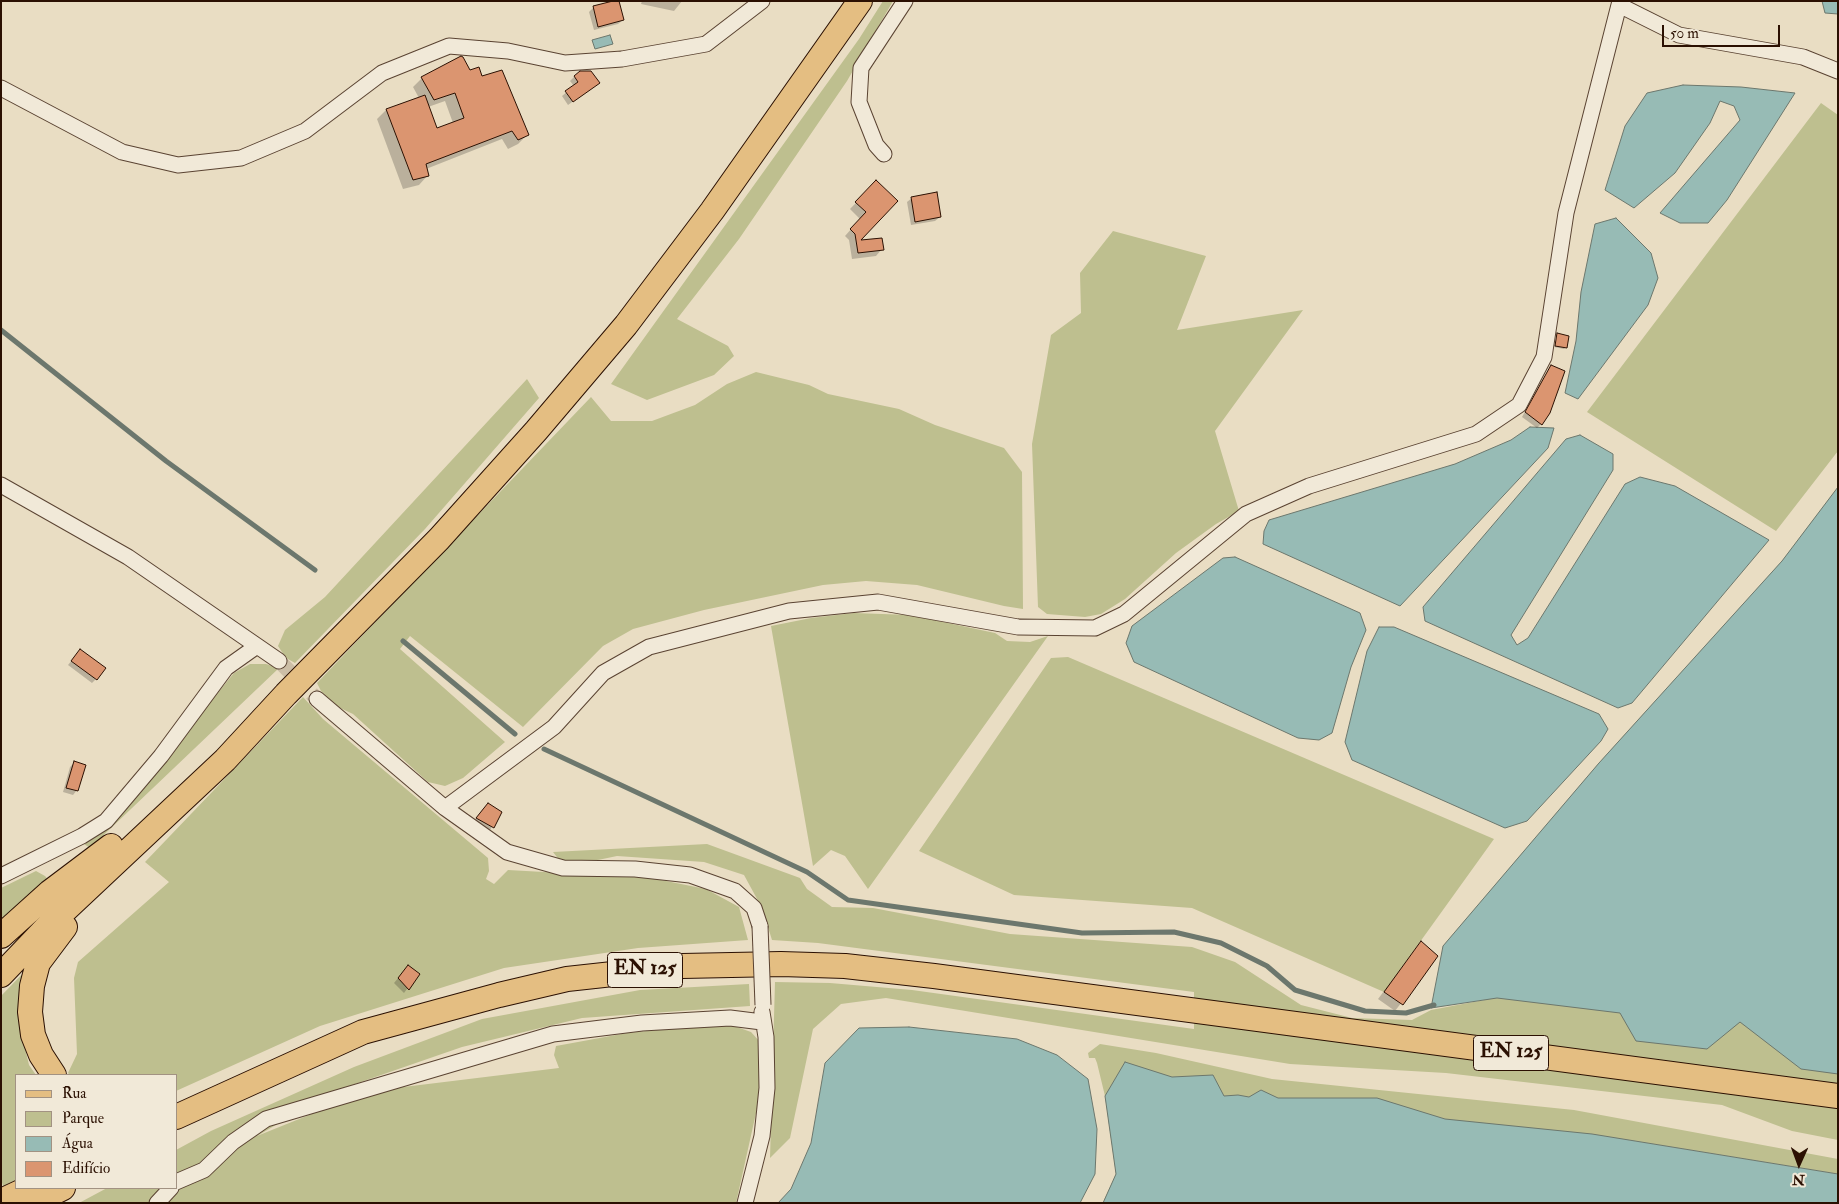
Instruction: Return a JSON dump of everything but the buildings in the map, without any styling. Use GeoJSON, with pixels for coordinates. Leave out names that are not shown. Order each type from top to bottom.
{"type":"FeatureCollection","features":[{"type":"Feature","properties":{"kind":"main road"},"geometry":{"type":"LineString","coordinates":[[1,975],[45,929],[225,760],[286,694],[439,539],[580,380],[712,211],[860,1]]}},
{"type":"Feature","properties":{"kind":"main road"},"geometry":{"type":"LineString","coordinates":[[1,953],[177,784],[286,694]]}},
{"type":"Feature","properties":{"kind":"main road"},"geometry":{"type":"LineString","coordinates":[[53,1074],[41,1055],[32,1027],[30,1012],[32,986],[38,963],[70,921],[159,821]]}},
{"type":"Feature","properties":{"kind":"main road"},"geometry":{"type":"LineString","coordinates":[[1,936],[50,892],[111,846]]}},
{"type":"Feature","properties":{"kind":"main road","name":"EN 125"},"geometry":{"type":"LineString","coordinates":[[178,1115],[363,1032],[449,1008],[568,979],[682,966],[780,964],[845,966],[934,976],[1838,1096]]}},
{"type":"Feature","properties":{"kind":"main road","name":"EN 125"},"geometry":{"type":"LineString","coordinates":[[178,1132],[289,1079],[449,1008]]}},
{"type":"Feature","properties":{"kind":"main road"},"geometry":{"type":"LineString","coordinates":[[178,1107],[200,1106]]}},
{"type":"Feature","properties":{"kind":"main road"},"geometry":{"type":"LineString","coordinates":[[1,1201],[27,1189]]}},
{"type":"Feature","properties":{"kind":"main road"},"geometry":{"type":"LineString","coordinates":[[33,1203],[61,1189]]}},
{"type":"Feature","properties":{"kind":"main road"},"geometry":{"type":"LineString","coordinates":[[50,1203],[74,1189]]}},
{"type":"Feature","properties":{"kind":"street"},"geometry":{"type":"LineString","coordinates":[[1,88],[122,152],[178,165],[242,158],[305,131],[382,73],[449,46],[508,51],[564,63],[622,59],[706,44],[762,1]]}},
{"type":"Feature","properties":{"kind":"street"},"geometry":{"type":"LineString","coordinates":[[884,154],[876,144],[859,102],[861,68],[905,1]]}},
{"type":"Feature","properties":{"kind":"street"},"geometry":{"type":"LineString","coordinates":[[445,808],[554,727],[603,672],[649,647],[789,611],[878,602],[1018,627],[1095,628],[1124,614],[1246,514],[1309,486],[1476,434],[1512,410],[1519,405],[1544,357],[1566,213],[1620,3],[1678,35],[1803,57],[1838,71]]}},
{"type":"Feature","properties":{"kind":"street"},"geometry":{"type":"LineString","coordinates":[[1,485],[128,557],[279,661]]}},
{"type":"Feature","properties":{"kind":"street"},"geometry":{"type":"LineString","coordinates":[[1,876],[82,836],[106,821],[161,756],[226,668],[257,646]]}},
{"type":"Feature","properties":{"kind":"street"},"geometry":{"type":"LineString","coordinates":[[317,699],[445,808],[507,852],[563,868],[635,869],[690,875],[734,891],[754,908],[760,926],[762,1022],[766,1037],[767,1088],[762,1136],[745,1203]]}},
{"type":"Feature","properties":{"kind":"street"},"geometry":{"type":"LineString","coordinates":[[178,1181],[204,1170],[233,1142],[266,1119],[553,1034],[642,1023],[730,1018],[747,1018],[762,1022]]}},
{"type":"Feature","properties":{"kind":"street"},"geometry":{"type":"LineString","coordinates":[[157,1203],[170,1189]]}},
{"type":"Feature","properties":{"kind":"green space"},"geometry":{"type":"Polygon","coordinates":[[[883,1],[893,1],[847,81],[739,239],[677,319],[728,346],[734,356],[714,375],[647,400],[611,384],[859,39],[883,1]]]}},
{"type":"Feature","properties":{"kind":"green space"},"geometry":{"type":"Polygon","coordinates":[[[1821,103],[1838,115],[1838,451],[1776,531],[1587,412],[1821,103]]]}},
{"type":"Feature","properties":{"kind":"green space"},"geometry":{"type":"Polygon","coordinates":[[[1113,231],[1206,256],[1177,330],[1303,310],[1215,431],[1239,511],[1216,524],[1176,553],[1125,599],[1101,614],[1085,617],[1047,614],[1038,607],[1032,444],[1051,335],[1081,313],[1080,273],[1113,231]]]}},
{"type":"Feature","properties":{"kind":"green space"},"geometry":{"type":"Polygon","coordinates":[[[756,372],[809,385],[828,394],[899,409],[935,425],[1004,448],[1022,472],[1023,609],[917,585],[866,581],[823,585],[704,610],[633,629],[603,646],[523,727],[410,636],[400,649],[505,742],[463,778],[445,786],[428,782],[353,714],[338,707],[321,691],[317,683],[591,397],[611,421],[652,421],[695,405],[727,384],[756,372]]]}},
{"type":"Feature","properties":{"kind":"green space"},"geometry":{"type":"Polygon","coordinates":[[[527,379],[539,398],[425,529],[295,663],[286,658],[278,646],[285,630],[325,597],[527,379]]]}},
{"type":"Feature","properties":{"kind":"green space"},"geometry":{"type":"Polygon","coordinates":[[[1838,487],[1838,1140],[1792,1131],[1722,1105],[1446,1073],[1290,1064],[886,998],[841,1004],[813,1029],[790,1138],[770,1158],[775,982],[830,983],[912,990],[1194,1029],[1194,992],[818,943],[772,940],[762,908],[744,875],[704,862],[617,856],[574,865],[560,861],[553,852],[707,844],[800,878],[807,889],[832,907],[873,908],[1010,934],[1192,947],[1235,962],[1301,1005],[1352,1018],[1412,1020],[1431,1010],[1484,1000],[1443,946],[1599,763],[1782,561],[1838,487]]]}},
{"type":"Feature","properties":{"kind":"green space"},"geometry":{"type":"Polygon","coordinates":[[[854,613],[910,615],[995,633],[1007,641],[1030,642],[1048,636],[868,889],[845,856],[831,850],[813,866],[771,626],[811,618],[854,613]]]}},
{"type":"Feature","properties":{"kind":"green space"},"geometry":{"type":"Polygon","coordinates":[[[1068,657],[1494,839],[1384,992],[1192,908],[1014,895],[919,851],[1051,658],[1068,657]]]}},
{"type":"Feature","properties":{"kind":"green space"},"geometry":{"type":"Polygon","coordinates":[[[250,664],[266,664],[279,668],[90,848],[84,844],[120,813],[234,673],[250,664]]]}},
{"type":"Feature","properties":{"kind":"green space"},"geometry":{"type":"Polygon","coordinates":[[[303,697],[323,719],[488,858],[489,871],[486,879],[494,884],[508,870],[651,878],[706,889],[739,907],[748,940],[638,948],[504,968],[320,1026],[178,1090],[178,1074],[69,1074],[77,1054],[74,978],[78,962],[169,882],[145,862],[303,697]]]}},
{"type":"Feature","properties":{"kind":"green space"},"geometry":{"type":"Polygon","coordinates":[[[36,871],[45,876],[50,882],[1,923],[1,888],[36,871]]]}},
{"type":"Feature","properties":{"kind":"green space"},"geometry":{"type":"Polygon","coordinates":[[[30,966],[22,1035],[29,1065],[35,1074],[15,1074],[15,1180],[3,1186],[1,1179],[1,996],[30,966]]]}},
{"type":"Feature","properties":{"kind":"green space"},"geometry":{"type":"Polygon","coordinates":[[[749,984],[750,1006],[582,1018],[462,1047],[332,1092],[257,1136],[324,1109],[387,1089],[559,1068],[554,1055],[556,1046],[627,1033],[716,1024],[734,1026],[751,1032],[760,1042],[760,1095],[736,1203],[79,1203],[105,1189],[178,1189],[178,1149],[211,1131],[354,1067],[482,1019],[640,990],[749,984]]]}},
{"type":"Feature","properties":{"kind":"green space"},"geometry":{"type":"Polygon","coordinates":[[[1100,1044],[1156,1053],[1272,1079],[1574,1110],[1838,1159],[1838,1174],[1627,1140],[1549,1203],[1306,1098],[1279,1098],[1146,1203],[1104,1200],[1116,1174],[1105,1096],[1097,1063],[1095,1058],[1089,1058],[1088,1053],[1100,1044]]]}},
{"type":"Feature","properties":{"kind":"water"},"geometry":{"type":"Polygon","coordinates":[[[1822,1],[1838,1],[1838,14],[1825,13],[1822,1]]]}},
{"type":"Feature","properties":{"kind":"water"},"geometry":{"type":"Polygon","coordinates":[[[610,35],[613,44],[595,49],[592,40],[610,35]]]}},
{"type":"Feature","properties":{"kind":"water"},"geometry":{"type":"Polygon","coordinates":[[[1683,85],[1741,87],[1795,93],[1727,200],[1708,223],[1680,223],[1660,213],[1740,120],[1734,106],[1720,101],[1710,123],[1675,173],[1634,208],[1605,190],[1625,126],[1647,93],[1683,85]]]}},
{"type":"Feature","properties":{"kind":"water"},"geometry":{"type":"Polygon","coordinates":[[[1616,218],[1651,253],[1658,278],[1648,305],[1578,399],[1565,393],[1576,341],[1581,292],[1595,224],[1616,218]]]}},
{"type":"Feature","properties":{"kind":"water"},"geometry":{"type":"Polygon","coordinates":[[[1530,427],[1554,428],[1548,448],[1400,606],[1263,544],[1264,531],[1269,520],[1455,464],[1511,440],[1530,427]]]}},
{"type":"Feature","properties":{"kind":"water"},"geometry":{"type":"Polygon","coordinates":[[[1580,435],[1613,454],[1613,470],[1511,635],[1517,645],[1528,638],[1625,484],[1640,477],[1675,486],[1769,540],[1632,703],[1618,708],[1425,621],[1423,607],[1566,439],[1580,435]]]}},
{"type":"Feature","properties":{"kind":"water"},"geometry":{"type":"Polygon","coordinates":[[[1838,487],[1838,1074],[1801,1069],[1740,1022],[1707,1049],[1636,1041],[1620,1013],[1497,998],[1431,1008],[1443,946],[1599,763],[1782,561],[1838,487]]]}},
{"type":"Feature","properties":{"kind":"water"},"geometry":{"type":"Polygon","coordinates":[[[1235,557],[1360,613],[1366,630],[1351,667],[1332,733],[1319,740],[1298,738],[1134,662],[1126,643],[1132,626],[1223,558],[1235,557]]]}},
{"type":"Feature","properties":{"kind":"water"},"geometry":{"type":"Polygon","coordinates":[[[1379,627],[1394,627],[1599,714],[1608,729],[1601,741],[1527,821],[1505,828],[1352,760],[1345,742],[1367,651],[1379,627]]]}},
{"type":"Feature","properties":{"kind":"water"},"geometry":{"type":"Polygon","coordinates":[[[909,1027],[1017,1039],[1057,1055],[1088,1079],[1097,1129],[1095,1174],[1080,1203],[778,1203],[791,1189],[811,1143],[825,1063],[859,1028],[909,1027]]]}},
{"type":"Feature","properties":{"kind":"water"},"geometry":{"type":"Polygon","coordinates":[[[1125,1062],[1172,1077],[1213,1075],[1224,1096],[1238,1095],[1249,1097],[1261,1090],[1278,1098],[1377,1098],[1445,1119],[1592,1134],[1838,1174],[1838,1203],[1103,1203],[1116,1174],[1105,1096],[1125,1062]]]}},
{"type":"Feature","properties":{"kind":"waterway"},"geometry":{"type":"LineString","coordinates":[[1,330],[166,461],[315,570]]}},
{"type":"Feature","properties":{"kind":"waterway"},"geometry":{"type":"LineString","coordinates":[[403,641],[515,734]]}},
{"type":"Feature","properties":{"kind":"waterway"},"geometry":{"type":"LineString","coordinates":[[544,749],[807,872],[848,900],[1082,933],[1174,932],[1221,943],[1267,966],[1295,990],[1365,1011],[1406,1013],[1434,1005]]}},
{"type":"Feature","properties":{"kind":"tunnel"},"geometry":{"type":"LineString","coordinates":[[279,661],[317,699]]}}]}
